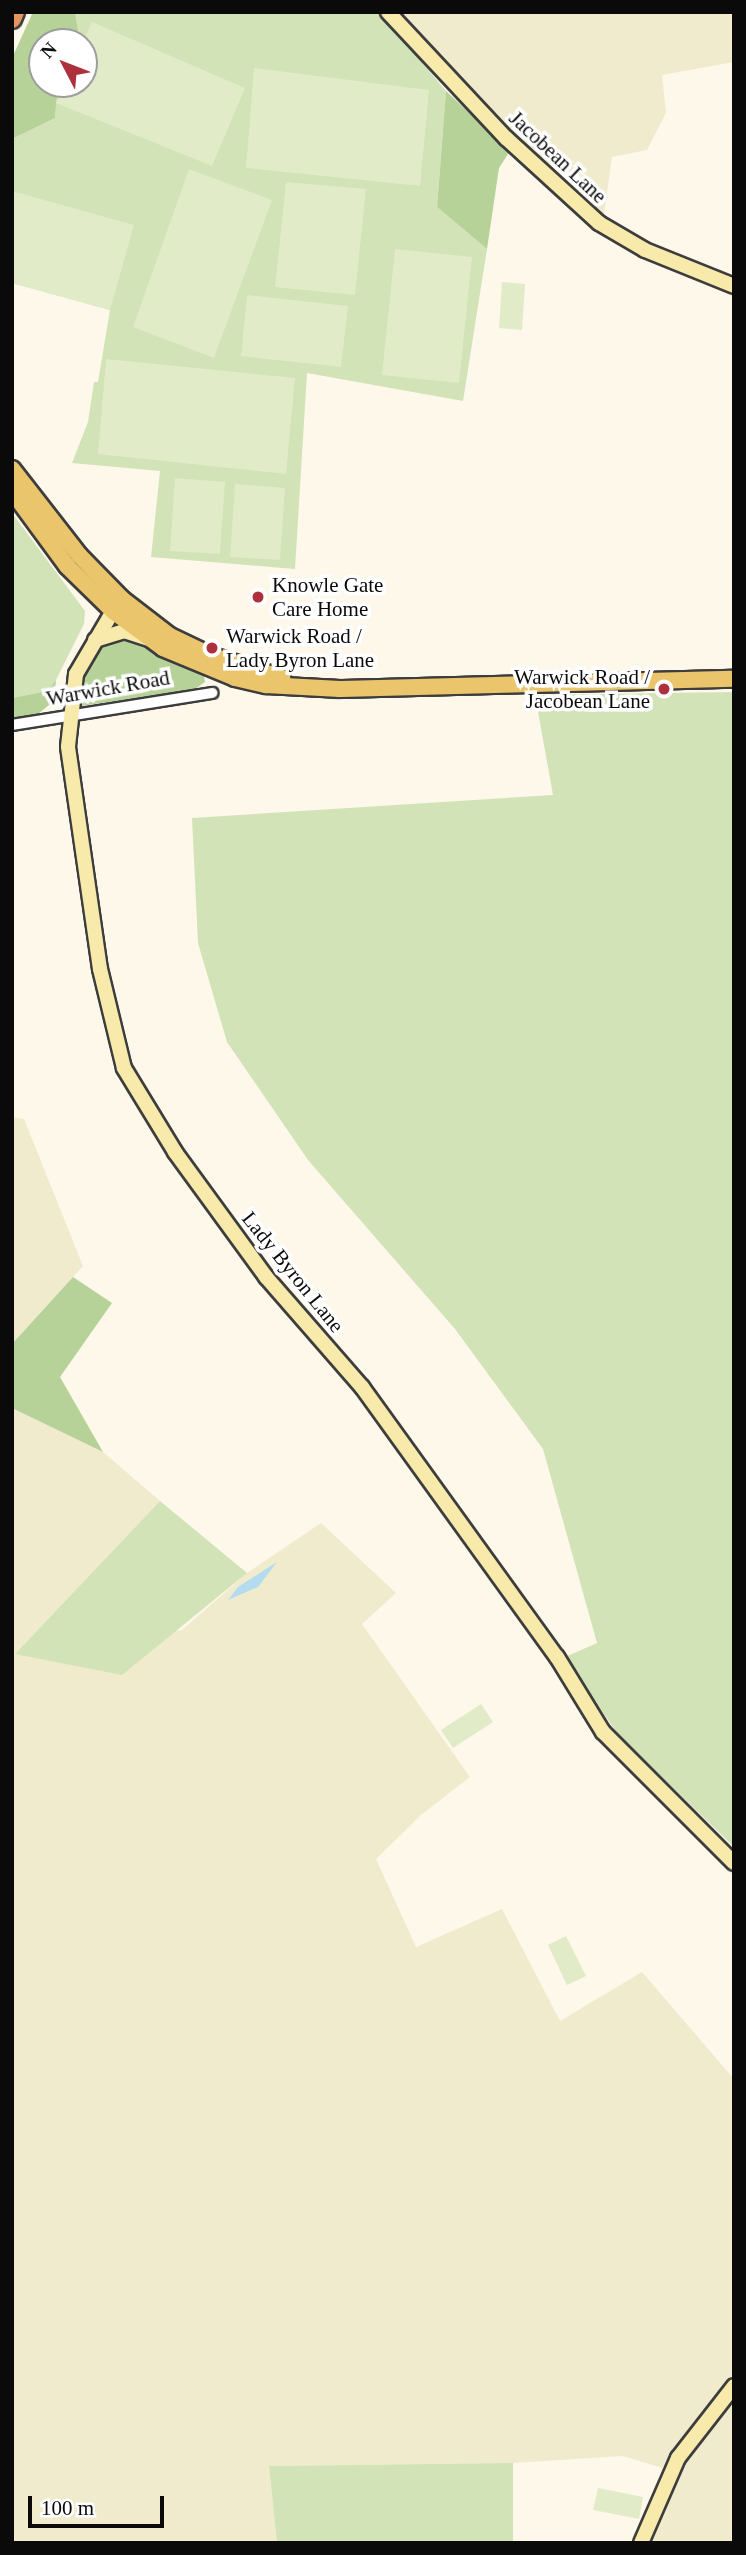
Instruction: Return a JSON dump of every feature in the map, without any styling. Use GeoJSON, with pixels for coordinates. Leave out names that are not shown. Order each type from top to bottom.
{"type":"FeatureCollection","features":[{"type":"Feature","properties":{"kind":"highway"},"geometry":{"type":"LineString","coordinates":[[12,19],[15,12]]}},
{"type":"Feature","properties":{"kind":"main road"},"geometry":{"type":"LineString","coordinates":[[12,470],[101,578],[170,636],[266,675],[340,689]]}},
{"type":"Feature","properties":{"kind":"main road"},"geometry":{"type":"LineString","coordinates":[[12,491],[67,566],[113,611],[151,640],[235,678],[266,685],[340,689],[734,679]]}},
{"type":"Feature","properties":{"kind":"main road"},"geometry":{"type":"LineString","coordinates":[[54,524],[64,545],[110,598],[113,611]]}},
{"type":"Feature","properties":{"kind":"street","name":"Jacobean Lane"},"geometry":{"type":"LineString","coordinates":[[388,12],[449,82],[599,223],[645,250],[734,286]]}},
{"type":"Feature","properties":{"kind":"street"},"geometry":{"type":"LineString","coordinates":[[91,643],[99,622],[94,594]]}},
{"type":"Feature","properties":{"kind":"street","name":"Lady Byron Lane"},"geometry":{"type":"LineString","coordinates":[[113,611],[91,643],[76,674],[68,717],[68,747],[108,1019],[124,1068],[144,1104],[266,1277],[362,1387],[557,1657],[603,1732],[734,1863]]}},
{"type":"Feature","properties":{"kind":"street"},"geometry":{"type":"LineString","coordinates":[[91,643],[111,632],[151,640]]}},
{"type":"Feature","properties":{"kind":"street","name":"Warwick Road"},"geometry":{"type":"LineString","coordinates":[[12,725],[68,717],[107,706],[212,693]]}},
{"type":"Feature","properties":{"kind":"street"},"geometry":{"type":"LineString","coordinates":[[641,2543],[677,2458],[734,2386]]}},
{"type":"Feature","properties":{"kind":"shaded area"},"geometry":{"type":"Polygon","coordinates":[[[394,12],[734,12],[734,62],[662,75],[666,113],[647,150],[612,157],[603,221],[529,153],[394,12]]]}},
{"type":"Feature","properties":{"kind":"shaded area"},"geometry":{"type":"Polygon","coordinates":[[[12,1117],[24,1119],[83,1266],[12,1344],[12,1117]]]}},
{"type":"Feature","properties":{"kind":"shaded area"},"geometry":{"type":"Polygon","coordinates":[[[12,1408],[103,1452],[160,1501],[16,1653],[182,1630],[247,1573],[321,1523],[396,1593],[362,1624],[470,1777],[421,1815],[376,1859],[416,1947],[502,1909],[560,2021],[642,1972],[734,2079],[734,2380],[662,2468],[623,2456],[513,2463],[269,2466],[277,2543],[12,2543],[12,1408]]]}},
{"type":"Feature","properties":{"kind":"shaded area"},"geometry":{"type":"Polygon","coordinates":[[[734,2394],[734,2543],[646,2543],[670,2476],[734,2394]]]}},
{"type":"Feature","properties":{"kind":"green space"},"geometry":{"type":"Polygon","coordinates":[[[33,12],[75,12],[78,28],[28,28],[28,98],[57,98],[55,118],[12,139],[12,58],[33,12]]]}},
{"type":"Feature","properties":{"kind":"green space"},"geometry":{"type":"Polygon","coordinates":[[[75,12],[379,12],[446,91],[437,207],[487,249],[463,401],[307,373],[295,569],[151,557],[160,471],[72,463],[88,422],[94,382],[98,382],[110,310],[12,283],[12,139],[55,118],[57,98],[98,98],[98,28],[78,28],[75,12]]]}},
{"type":"Feature","properties":{"kind":"green space"},"geometry":{"type":"Polygon","coordinates":[[[92,22],[245,88],[212,166],[56,103],[58,98],[98,98],[98,28],[89,28],[92,22]]]}},
{"type":"Feature","properties":{"kind":"green space"},"geometry":{"type":"Polygon","coordinates":[[[254,68],[429,90],[420,186],[246,168],[254,68]]]}},
{"type":"Feature","properties":{"kind":"green space"},"geometry":{"type":"Polygon","coordinates":[[[446,91],[510,151],[499,168],[487,249],[437,207],[446,91]]]}},
{"type":"Feature","properties":{"kind":"green space"},"geometry":{"type":"Polygon","coordinates":[[[189,169],[272,200],[214,358],[133,327],[189,169]]]}},
{"type":"Feature","properties":{"kind":"green space"},"geometry":{"type":"Polygon","coordinates":[[[286,182],[366,189],[355,295],[275,287],[286,182]]]}},
{"type":"Feature","properties":{"kind":"green space"},"geometry":{"type":"Polygon","coordinates":[[[12,191],[134,225],[110,310],[12,283],[12,191]]]}},
{"type":"Feature","properties":{"kind":"green space"},"geometry":{"type":"Polygon","coordinates":[[[395,249],[472,257],[459,383],[382,375],[395,249]]]}},
{"type":"Feature","properties":{"kind":"green space"},"geometry":{"type":"Polygon","coordinates":[[[502,282],[525,284],[522,330],[499,328],[502,282]]]}},
{"type":"Feature","properties":{"kind":"green space"},"geometry":{"type":"Polygon","coordinates":[[[247,295],[348,306],[341,367],[241,356],[247,295]]]}},
{"type":"Feature","properties":{"kind":"green space"},"geometry":{"type":"Polygon","coordinates":[[[106,359],[295,378],[286,474],[98,454],[106,359]]]}},
{"type":"Feature","properties":{"kind":"green space"},"geometry":{"type":"Polygon","coordinates":[[[175,478],[225,482],[220,554],[170,551],[175,478]]]}},
{"type":"Feature","properties":{"kind":"green space"},"geometry":{"type":"Polygon","coordinates":[[[235,484],[285,488],[280,560],[230,557],[235,484]]]}},
{"type":"Feature","properties":{"kind":"green space"},"geometry":{"type":"Polygon","coordinates":[[[12,513],[85,611],[84,624],[56,680],[47,691],[12,698],[12,513]]]}},
{"type":"Feature","properties":{"kind":"green space"},"geometry":{"type":"Polygon","coordinates":[[[115,637],[142,644],[204,676],[205,682],[195,689],[74,707],[85,661],[102,641],[115,637]]]}},
{"type":"Feature","properties":{"kind":"green space"},"geometry":{"type":"Polygon","coordinates":[[[56,680],[54,701],[38,714],[12,719],[12,698],[47,691],[56,680]]]}},
{"type":"Feature","properties":{"kind":"green space"},"geometry":{"type":"Polygon","coordinates":[[[734,692],[734,1847],[617,1733],[565,1657],[597,1643],[543,1449],[455,1329],[308,1160],[227,1042],[198,943],[192,818],[553,795],[535,695],[734,692]]]}},
{"type":"Feature","properties":{"kind":"green space"},"geometry":{"type":"Polygon","coordinates":[[[73,1277],[112,1303],[60,1377],[103,1452],[12,1408],[12,1344],[73,1277]]]}},
{"type":"Feature","properties":{"kind":"green space"},"geometry":{"type":"Polygon","coordinates":[[[160,1501],[247,1573],[122,1675],[15,1654],[160,1501]]]}},
{"type":"Feature","properties":{"kind":"green space"},"geometry":{"type":"Polygon","coordinates":[[[481,1704],[493,1722],[453,1748],[441,1730],[481,1704]]]}},
{"type":"Feature","properties":{"kind":"green space"},"geometry":{"type":"Polygon","coordinates":[[[566,1936],[586,1976],[567,1985],[548,1945],[566,1936]]]}},
{"type":"Feature","properties":{"kind":"green space"},"geometry":{"type":"Polygon","coordinates":[[[513,2463],[513,2543],[277,2543],[269,2466],[513,2463]]]}},
{"type":"Feature","properties":{"kind":"green space"},"geometry":{"type":"Polygon","coordinates":[[[598,2488],[643,2497],[639,2519],[593,2510],[598,2488]]]}},
{"type":"Feature","properties":{"kind":"water"},"geometry":{"type":"Polygon","coordinates":[[[277,1562],[258,1587],[228,1600],[238,1587],[277,1562]]]}},
{"type":"Feature","properties":{"kind":"place","name":"Knowle Gate Care Home"},"geometry":{"type":"Point","coordinates":[258,597]}},
{"type":"Feature","properties":{"kind":"place","name":"Warwick Road / Lady Byron Lane"},"geometry":{"type":"Point","coordinates":[212,648]}},
{"type":"Feature","properties":{"kind":"place","name":"Warwick Road / Jacobean Lane"},"geometry":{"type":"Point","coordinates":[664,689]}}]}
